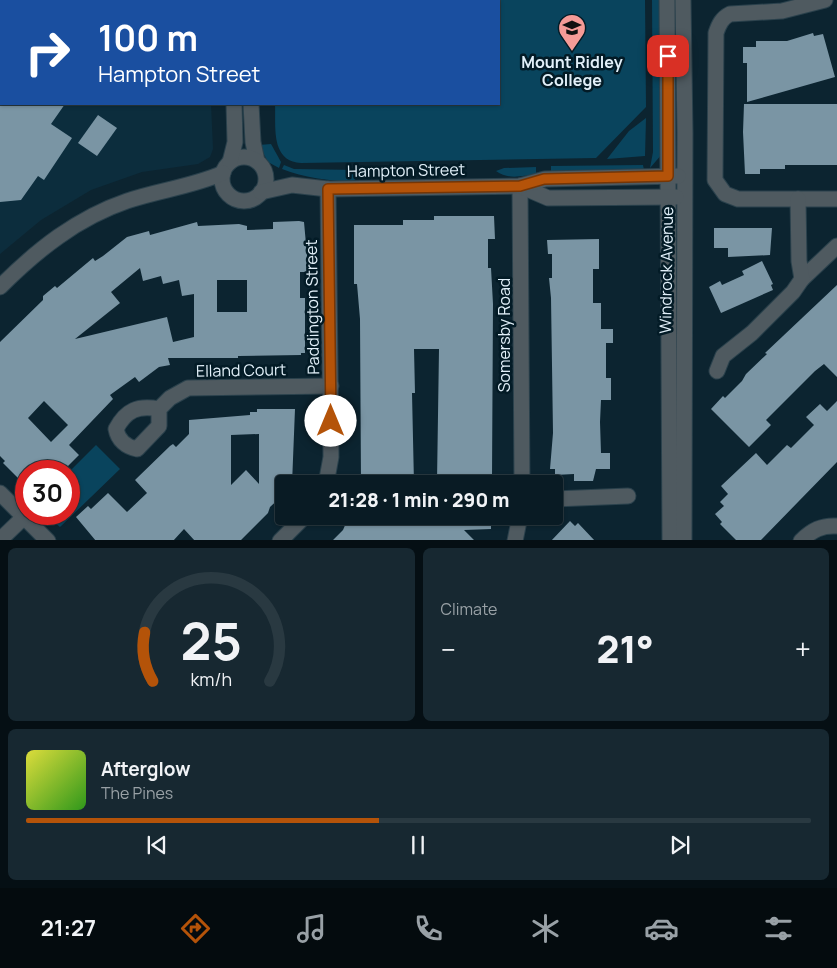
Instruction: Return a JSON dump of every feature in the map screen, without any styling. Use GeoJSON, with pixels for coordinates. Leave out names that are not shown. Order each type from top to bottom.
{"type":"FeatureCollection","features":[{"type":"Feature","properties":{"kind":"street","name":"Windrock Avenue"},"geometry":{"type":"LineString","coordinates":[[667,0],[670,540]]}},
{"type":"Feature","properties":{"kind":"street","name":"Windrock Avenue"},"geometry":{"type":"LineString","coordinates":[[683,0],[685,175],[684,540]]}},
{"type":"Feature","properties":{"kind":"street"},"geometry":{"type":"LineString","coordinates":[[825,0],[782,11],[730,14],[721,21],[716,33],[717,184],[726,194],[738,199],[837,199]]}},
{"type":"Feature","properties":{"kind":"street"},"geometry":{"type":"LineString","coordinates":[[234,105],[235,142],[226,167],[223,187],[232,197],[244,201],[261,192],[265,181],[253,142],[251,105]]}},
{"type":"Feature","properties":{"kind":"street"},"geometry":{"type":"LineString","coordinates":[[0,287],[39,251],[82,221],[127,201],[178,189],[243,157],[260,166]]}},
{"type":"Feature","properties":{"kind":"street","name":"Hampton Street"},"geometry":{"type":"LineString","coordinates":[[260,166],[292,185]]}},
{"type":"Feature","properties":{"kind":"street","name":"Hampton Street"},"geometry":{"type":"LineString","coordinates":[[261,192],[292,185],[328,189],[520,186],[544,179],[685,175]]}},
{"type":"Feature","properties":{"kind":"street","name":"Hampton Street"},"geometry":{"type":"LineString","coordinates":[[520,186],[548,198],[685,197]]}},
{"type":"Feature","properties":{"kind":"street","name":"Somersby Road"},"geometry":{"type":"LineString","coordinates":[[520,186],[522,475]]}},
{"type":"Feature","properties":{"kind":"street"},"geometry":{"type":"LineString","coordinates":[[178,189],[213,190],[227,193]]}},
{"type":"Feature","properties":{"kind":"street","name":"Paddington Street"},"geometry":{"type":"LineString","coordinates":[[328,189],[331,457],[328,475]]}},
{"type":"Feature","properties":{"kind":"street"},"geometry":{"type":"LineString","coordinates":[[798,199],[799,261],[802,279]]}},
{"type":"Feature","properties":{"kind":"street"},"geometry":{"type":"LineString","coordinates":[[718,371],[723,356],[752,333],[802,279],[837,246]]}},
{"type":"Feature","properties":{"kind":"street","name":"Elland Court"},"geometry":{"type":"LineString","coordinates":[[159,409],[170,398],[188,388],[331,386]]}},
{"type":"Feature","properties":{"kind":"street"},"geometry":{"type":"LineString","coordinates":[[0,494],[15,508]]}},
{"type":"Feature","properties":{"kind":"street"},"geometry":{"type":"LineString","coordinates":[[563,499],[628,496]]}},
{"type":"Feature","properties":{"kind":"street"},"geometry":{"type":"LineString","coordinates":[[0,540],[16,525]]}},
{"type":"Feature","properties":{"kind":"street"},"geometry":{"type":"LineString","coordinates":[[32,525],[48,540]]}},
{"type":"Feature","properties":{"kind":"street"},"geometry":{"type":"LineString","coordinates":[[280,540],[296,525]]}},
{"type":"Feature","properties":{"kind":"street"},"geometry":{"type":"LineString","coordinates":[[515,540],[518,525]]}},
{"type":"Feature","properties":{"kind":"street"},"geometry":{"type":"LineString","coordinates":[[801,540],[823,526],[837,526]]}},
{"type":"Feature","properties":{"kind":"shaded area","name":"Mount Ridley College"},"geometry":{"type":"Polygon","coordinates":[[[500,0],[645,0],[646,107],[596,158],[301,163],[291,161],[284,156],[279,149],[275,132],[275,105],[500,105],[500,0]]]}},
{"type":"Feature","properties":{"kind":"shaded area"},"geometry":{"type":"Polygon","coordinates":[[[652,0],[662,0],[662,154],[650,168],[653,152],[652,0]]]}},
{"type":"Feature","properties":{"kind":"shaded area"},"geometry":{"type":"Polygon","coordinates":[[[0,105],[211,105],[213,149],[210,157],[198,164],[142,172],[91,190],[41,220],[0,254],[0,105]]]}},
{"type":"Feature","properties":{"kind":"shaded area"},"geometry":{"type":"Polygon","coordinates":[[[646,118],[645,156],[607,159],[629,131],[646,118]]]}},
{"type":"Feature","properties":{"kind":"shaded area"},"geometry":{"type":"Polygon","coordinates":[[[271,144],[281,162],[279,168],[268,162],[259,145],[271,144]]]}},
{"type":"Feature","properties":{"kind":"shaded area"},"geometry":{"type":"Polygon","coordinates":[[[284,165],[294,169],[358,170],[364,172],[352,182],[299,175],[282,169],[284,165]]]}},
{"type":"Feature","properties":{"kind":"shaded area"},"geometry":{"type":"Polygon","coordinates":[[[643,165],[644,170],[551,172],[551,166],[643,165]]]}},
{"type":"Feature","properties":{"kind":"shaded area"},"geometry":{"type":"Polygon","coordinates":[[[536,167],[536,174],[520,176],[506,176],[496,171],[504,168],[536,167]]]}},
{"type":"Feature","properties":{"kind":"shaded area"},"geometry":{"type":"Polygon","coordinates":[[[96,445],[120,469],[80,508],[80,461],[96,445]]]}},
{"type":"Feature","properties":{"kind":"building"},"geometry":{"type":"Polygon","coordinates":[[[813,33],[814,36],[823,34],[835,77],[747,102],[747,63],[743,63],[743,47],[756,47],[756,41],[787,41],[813,33]]]}},
{"type":"Feature","properties":{"kind":"building"},"geometry":{"type":"Polygon","coordinates":[[[744,104],[837,104],[837,165],[785,165],[785,169],[760,169],[760,174],[745,174],[744,104]]]}},
{"type":"Feature","properties":{"kind":"building"},"geometry":{"type":"Polygon","coordinates":[[[0,105],[64,105],[51,124],[72,138],[44,180],[38,176],[21,200],[0,202],[0,105]]]}},
{"type":"Feature","properties":{"kind":"building"},"geometry":{"type":"Polygon","coordinates":[[[98,115],[117,128],[97,156],[78,143],[98,115]]]}},
{"type":"Feature","properties":{"kind":"building"},"geometry":{"type":"Polygon","coordinates":[[[434,216],[494,216],[495,239],[488,239],[488,268],[491,268],[493,304],[492,475],[437,475],[439,349],[414,349],[415,393],[412,393],[414,475],[361,475],[360,319],[357,284],[354,284],[354,225],[403,225],[403,220],[434,220],[434,216]]]}},
{"type":"Feature","properties":{"kind":"building"},"geometry":{"type":"Polygon","coordinates":[[[197,222],[198,226],[239,224],[247,226],[247,230],[273,229],[273,222],[304,222],[307,272],[300,272],[300,298],[305,298],[305,353],[301,353],[301,355],[238,356],[238,358],[168,358],[170,365],[159,367],[139,382],[135,377],[110,395],[113,399],[69,445],[79,455],[74,460],[15,460],[15,475],[3,463],[5,461],[0,456],[0,342],[43,300],[43,296],[55,286],[57,288],[93,258],[95,261],[127,237],[149,231],[150,235],[197,222]],[[140,268],[111,292],[120,303],[75,339],[167,317],[173,342],[194,337],[194,294],[182,296],[179,280],[163,284],[161,276],[143,281],[140,268]],[[217,280],[217,312],[247,312],[247,280],[217,280]],[[44,401],[28,418],[51,442],[68,425],[44,401]]]}},
{"type":"Feature","properties":{"kind":"building"},"geometry":{"type":"Polygon","coordinates":[[[714,228],[772,228],[770,255],[728,257],[728,248],[714,248],[714,228]]]}},
{"type":"Feature","properties":{"kind":"building"},"geometry":{"type":"Polygon","coordinates":[[[599,239],[599,269],[593,269],[593,303],[601,303],[601,329],[613,329],[613,343],[606,343],[606,378],[611,378],[611,400],[601,400],[600,422],[601,453],[610,453],[610,469],[596,469],[593,481],[574,481],[574,474],[555,475],[555,469],[550,469],[553,433],[549,278],[552,278],[552,254],[548,254],[547,240],[599,239]]]}},
{"type":"Feature","properties":{"kind":"building"},"geometry":{"type":"Polygon","coordinates":[[[762,261],[773,284],[771,285],[773,290],[721,313],[709,287],[720,281],[722,285],[744,275],[742,271],[762,261]]]}},
{"type":"Feature","properties":{"kind":"building"},"geometry":{"type":"Polygon","coordinates":[[[837,285],[837,377],[824,364],[815,371],[766,420],[771,425],[749,447],[711,409],[723,396],[725,398],[742,381],[746,374],[767,354],[765,353],[837,285]]]}},
{"type":"Feature","properties":{"kind":"building"},"geometry":{"type":"Polygon","coordinates":[[[837,401],[837,462],[761,540],[736,540],[720,524],[722,522],[715,514],[724,506],[720,502],[728,494],[721,486],[756,453],[767,465],[787,445],[791,448],[814,425],[806,417],[820,404],[827,411],[837,401]]]}},
{"type":"Feature","properties":{"kind":"building"},"geometry":{"type":"Polygon","coordinates":[[[257,409],[295,409],[292,475],[275,475],[275,502],[270,507],[268,513],[241,540],[194,540],[184,529],[174,540],[95,540],[80,522],[80,513],[88,506],[91,509],[108,493],[127,512],[147,493],[135,480],[170,446],[173,444],[176,447],[189,434],[189,420],[250,415],[250,412],[257,412],[257,409]],[[259,434],[231,435],[231,485],[246,470],[259,484],[259,434]]]}},
{"type":"Feature","properties":{"kind":"building"},"geometry":{"type":"Polygon","coordinates":[[[570,521],[575,526],[578,523],[594,540],[552,540],[570,521]]]}},
{"type":"Feature","properties":{"kind":"building"},"geometry":{"type":"Polygon","coordinates":[[[345,525],[491,525],[491,529],[464,530],[474,540],[333,540],[345,525]]]}},
{"type":"Feature","properties":{"kind":"place","name":"Mount Ridley College"},"geometry":{"type":"Point","coordinates":[572,52]}},
{"type":"Feature","properties":{"kind":"route"},"geometry":{"type":"LineString","coordinates":[[331,421],[328,189],[421,186],[520,186],[544,179],[668,176],[668,56]]}}]}
